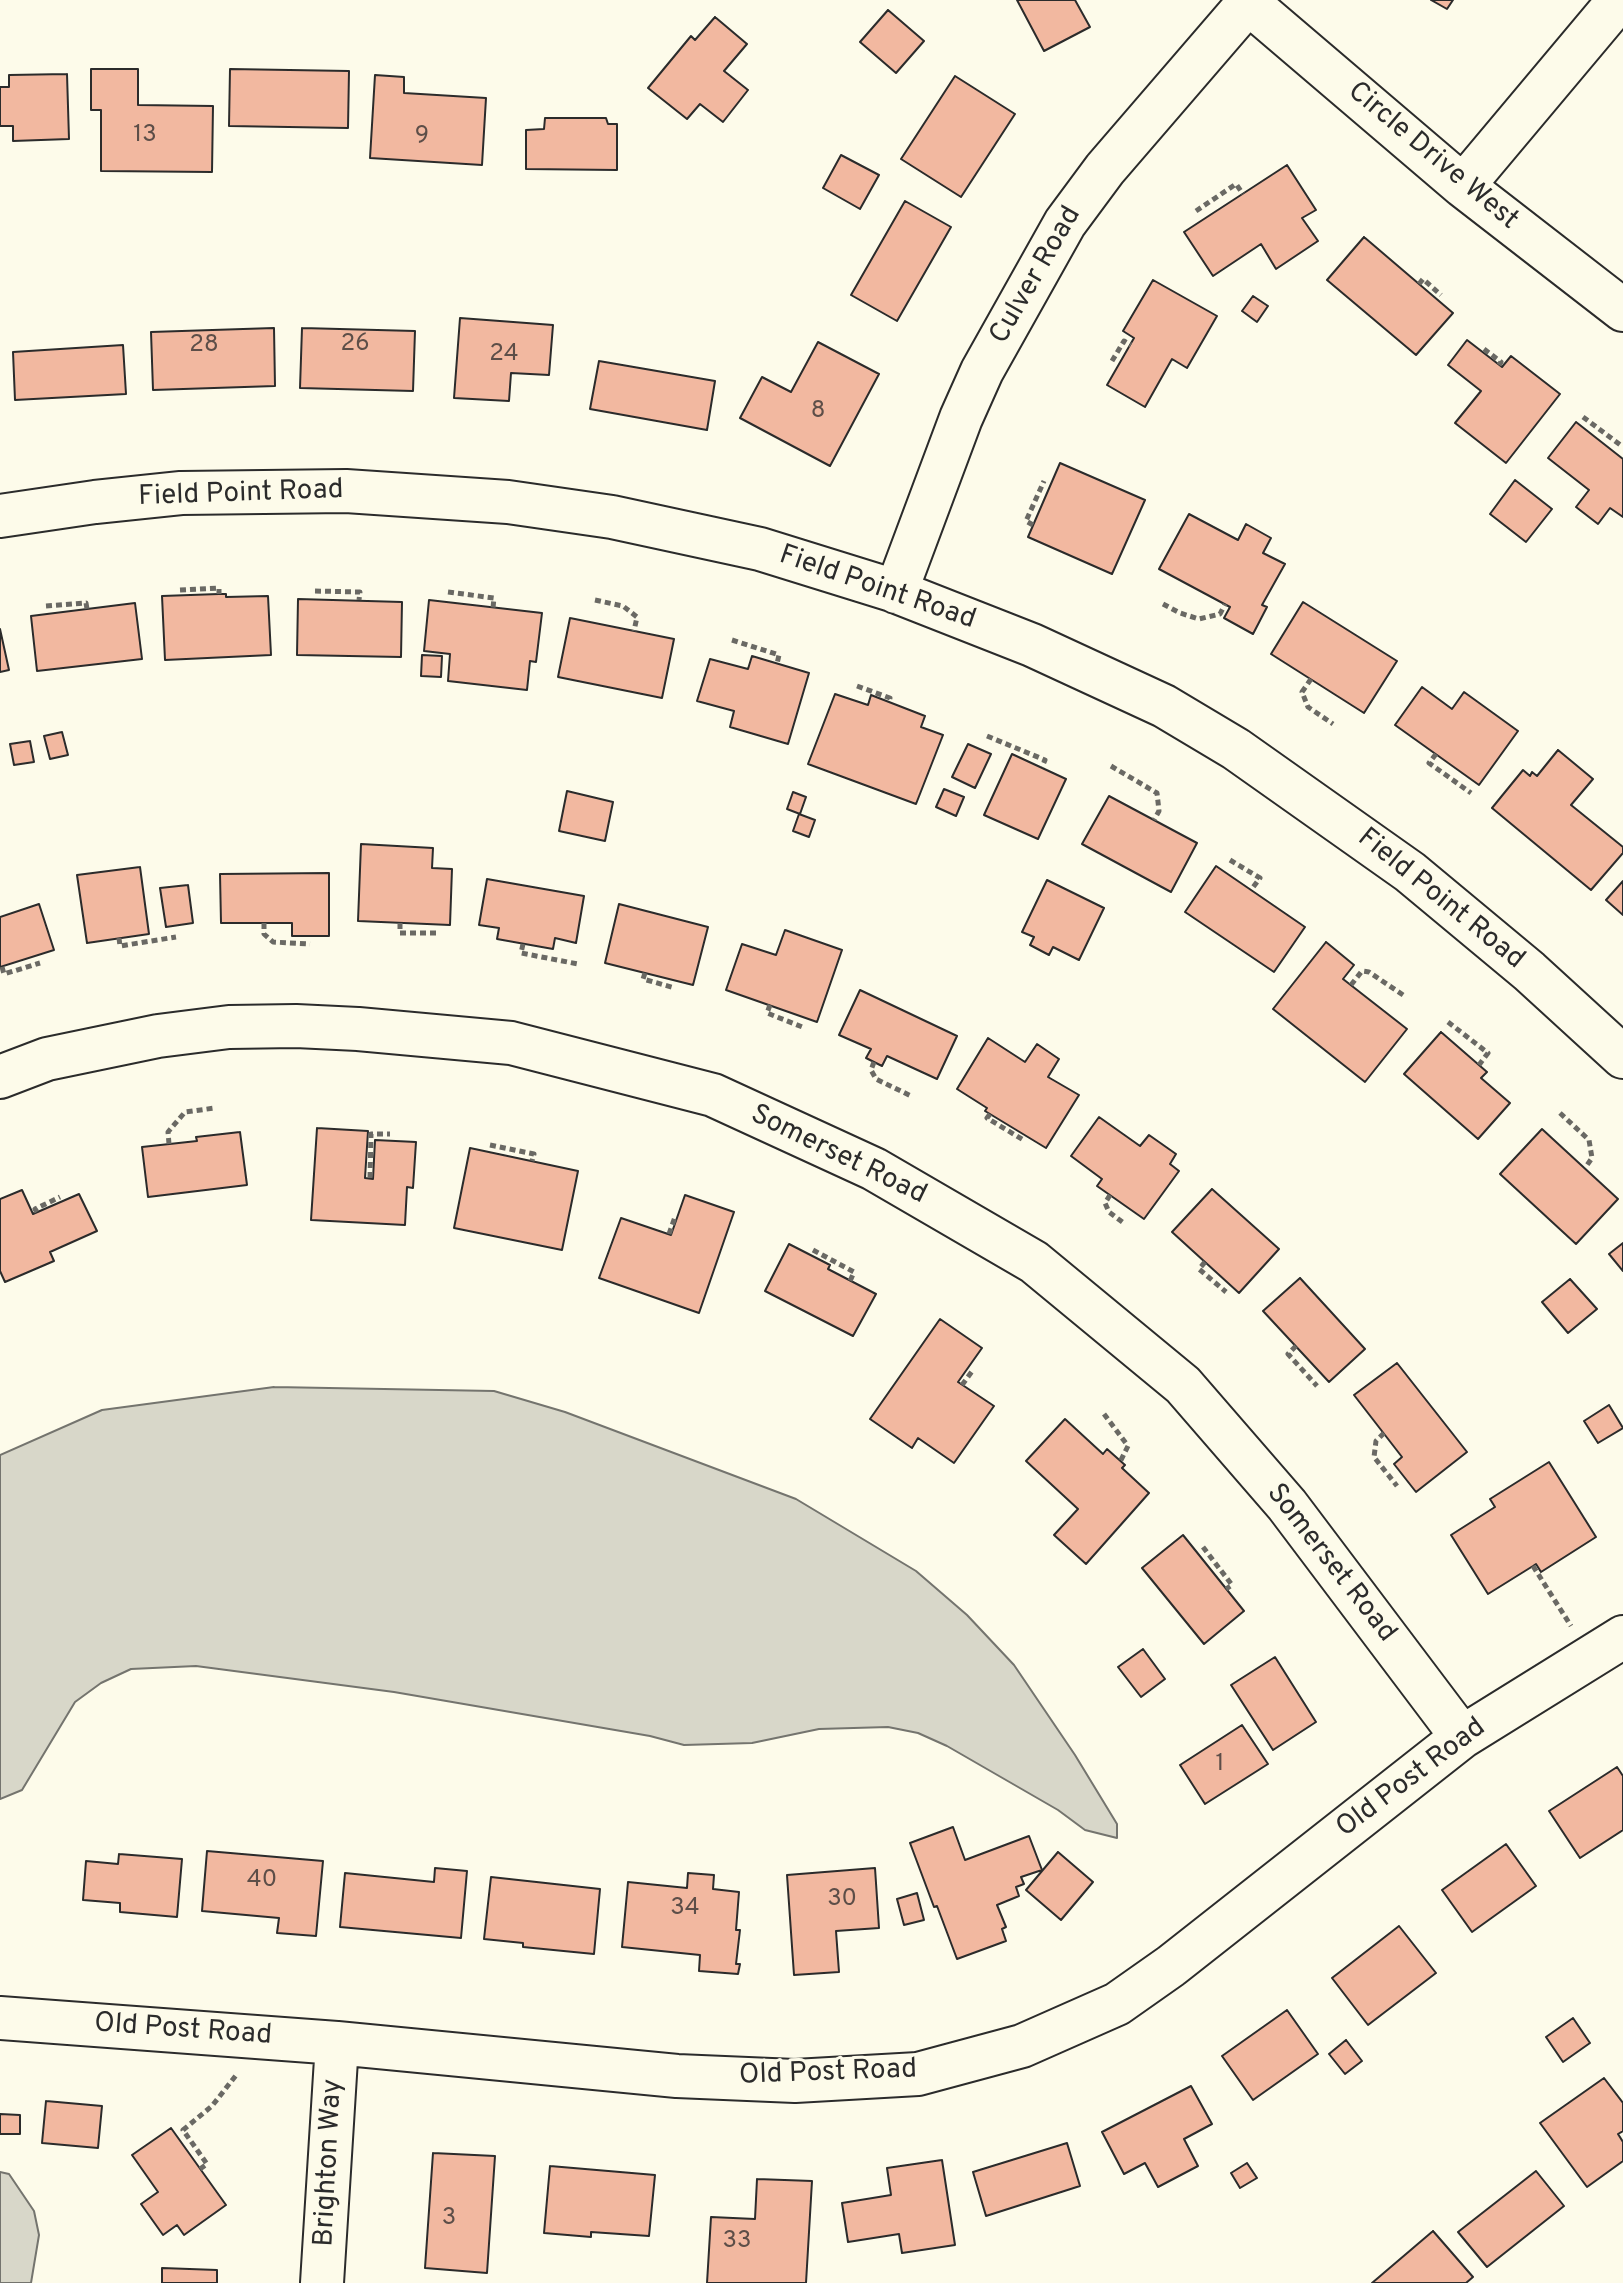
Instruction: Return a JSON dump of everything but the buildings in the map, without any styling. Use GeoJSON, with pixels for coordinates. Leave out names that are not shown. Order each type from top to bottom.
{"type":"FeatureCollection","features":[{"type":"Feature","properties":{"kind":"street"},"geometry":{"type":"LineString","coordinates":[[1463,186],[1619,0]]}},
{"type":"Feature","properties":{"kind":"street","name":"Circle Drive West"},"geometry":{"type":"LineString","coordinates":[[1247,2],[1463,186],[1623,310]]}},
{"type":"Feature","properties":{"kind":"street","name":"Culver Road"},"geometry":{"type":"LineString","coordinates":[[896,592],[961,418],[982,371],[1065,223],[1105,169],[1247,2]]}},
{"type":"Feature","properties":{"kind":"street","name":"Field Point Road"},"geometry":{"type":"LineString","coordinates":[[0,516],[181,493],[346,491],[508,502],[612,517],[760,549],[896,592],[1032,645],[1164,706],[1236,749],[1410,872],[1529,971],[1623,1057]]}},
{"type":"Feature","properties":{"kind":"street","name":"Somerset Road"},"geometry":{"type":"LineString","coordinates":[[0,1077],[47,1059],[158,1036],[229,1027],[296,1026],[511,1043],[713,1095],[874,1169],[1034,1262],[1183,1385],[1287,1505],[1462,1737]]}},
{"type":"Feature","properties":{"kind":"street","name":"Old Post Road"},"geometry":{"type":"LineString","coordinates":[[0,2018],[337,2043],[706,2077],[795,2081],[918,2074],[1022,2046],[1117,2004],[1171,1966],[1462,1737],[1623,1637]]}},
{"type":"Feature","properties":{"kind":"street","name":"Brighton Way"},"geometry":{"type":"LineString","coordinates":[[322,2283],[337,2043]]}},
{"type":"Feature","properties":{"kind":"path"},"geometry":{"type":"LineString","coordinates":[[1196,211],[1236,184],[1243,194]]}},
{"type":"Feature","properties":{"kind":"path"},"geometry":{"type":"LineString","coordinates":[[1419,284],[1423,279],[1441,295]]}},
{"type":"Feature","properties":{"kind":"path"},"geometry":{"type":"LineString","coordinates":[[1112,361],[1124,341],[1131,345]]}},
{"type":"Feature","properties":{"kind":"path"},"geometry":{"type":"LineString","coordinates":[[1484,349],[1501,362],[1499,365]]}},
{"type":"Feature","properties":{"kind":"path"},"geometry":{"type":"LineString","coordinates":[[1583,417],[1623,448],[1618,454]]}},
{"type":"Feature","properties":{"kind":"path"},"geometry":{"type":"LineString","coordinates":[[1033,525],[1026,521],[1044,481]]}},
{"type":"Feature","properties":{"kind":"path"},"geometry":{"type":"LineString","coordinates":[[180,590],[219,588],[219,594]]}},
{"type":"Feature","properties":{"kind":"path"},"geometry":{"type":"LineString","coordinates":[[315,591],[360,592],[359,600]]}},
{"type":"Feature","properties":{"kind":"path"},"geometry":{"type":"LineString","coordinates":[[448,592],[494,598],[493,608]]}},
{"type":"Feature","properties":{"kind":"path"},"geometry":{"type":"LineString","coordinates":[[595,600],[623,606],[637,617],[634,631]]}},
{"type":"Feature","properties":{"kind":"path"},"geometry":{"type":"LineString","coordinates":[[46,606],[86,603],[87,609]]}},
{"type":"Feature","properties":{"kind":"path"},"geometry":{"type":"LineString","coordinates":[[1163,604],[1199,619],[1220,614],[1225,604]]}},
{"type":"Feature","properties":{"kind":"path"},"geometry":{"type":"LineString","coordinates":[[732,640],[779,655],[777,664]]}},
{"type":"Feature","properties":{"kind":"path"},"geometry":{"type":"LineString","coordinates":[[1311,679],[1302,692],[1308,707],[1333,724]]}},
{"type":"Feature","properties":{"kind":"path"},"geometry":{"type":"LineString","coordinates":[[857,686],[890,698],[889,702]]}},
{"type":"Feature","properties":{"kind":"path"},"geometry":{"type":"LineString","coordinates":[[987,736],[1045,760],[1042,767]]}},
{"type":"Feature","properties":{"kind":"path"},"geometry":{"type":"LineString","coordinates":[[1436,754],[1429,763],[1471,793]]}},
{"type":"Feature","properties":{"kind":"path"},"geometry":{"type":"LineString","coordinates":[[1111,766],[1157,793],[1159,811],[1154,820]]}},
{"type":"Feature","properties":{"kind":"path"},"geometry":{"type":"LineString","coordinates":[[1230,860],[1260,878],[1251,890]]}},
{"type":"Feature","properties":{"kind":"path"},"geometry":{"type":"LineString","coordinates":[[264,923],[264,934],[273,942],[310,944]]}},
{"type":"Feature","properties":{"kind":"path"},"geometry":{"type":"LineString","coordinates":[[400,923],[400,933],[439,933]]}},
{"type":"Feature","properties":{"kind":"path"},"geometry":{"type":"LineString","coordinates":[[119,938],[120,946],[176,937]]}},
{"type":"Feature","properties":{"kind":"path"},"geometry":{"type":"LineString","coordinates":[[523,944],[521,953],[578,964]]}},
{"type":"Feature","properties":{"kind":"path"},"geometry":{"type":"LineString","coordinates":[[2,967],[4,974],[40,963]]}},
{"type":"Feature","properties":{"kind":"path"},"geometry":{"type":"LineString","coordinates":[[1351,985],[1362,971],[1369,972],[1406,997]]}},
{"type":"Feature","properties":{"kind":"path"},"geometry":{"type":"LineString","coordinates":[[645,973],[643,979],[675,988]]}},
{"type":"Feature","properties":{"kind":"path"},"geometry":{"type":"LineString","coordinates":[[770,1005],[767,1013],[805,1028]]}},
{"type":"Feature","properties":{"kind":"path"},"geometry":{"type":"LineString","coordinates":[[1448,1022],[1488,1053],[1479,1065]]}},
{"type":"Feature","properties":{"kind":"path"},"geometry":{"type":"LineString","coordinates":[[874,1062],[871,1070],[876,1079],[911,1096]]}},
{"type":"Feature","properties":{"kind":"path"},"geometry":{"type":"LineString","coordinates":[[169,1144],[168,1132],[185,1112],[215,1108]]}},
{"type":"Feature","properties":{"kind":"path"},"geometry":{"type":"LineString","coordinates":[[1560,1113],[1589,1140],[1592,1158],[1585,1168]]}},
{"type":"Feature","properties":{"kind":"path"},"geometry":{"type":"LineString","coordinates":[[990,1114],[987,1118],[1025,1141]]}},
{"type":"Feature","properties":{"kind":"path"},"geometry":{"type":"LineString","coordinates":[[370,1178],[371,1134],[390,1134]]}},
{"type":"Feature","properties":{"kind":"path"},"geometry":{"type":"LineString","coordinates":[[490,1145],[534,1154],[532,1161]]}},
{"type":"Feature","properties":{"kind":"path"},"geometry":{"type":"LineString","coordinates":[[1110,1195],[1105,1203],[1109,1212],[1125,1224]]}},
{"type":"Feature","properties":{"kind":"path"},"geometry":{"type":"LineString","coordinates":[[37,1212],[35,1209],[60,1197]]}},
{"type":"Feature","properties":{"kind":"path"},"geometry":{"type":"LineString","coordinates":[[669,1234],[675,1217]]}},
{"type":"Feature","properties":{"kind":"path"},"geometry":{"type":"LineString","coordinates":[[813,1250],[854,1272],[850,1281]]}},
{"type":"Feature","properties":{"kind":"path"},"geometry":{"type":"LineString","coordinates":[[1205,1262],[1199,1269],[1226,1292]]}},
{"type":"Feature","properties":{"kind":"path"},"geometry":{"type":"LineString","coordinates":[[1296,1346],[1288,1354],[1317,1386]]}},
{"type":"Feature","properties":{"kind":"path"},"geometry":{"type":"LineString","coordinates":[[962,1385],[973,1370]]}},
{"type":"Feature","properties":{"kind":"path"},"geometry":{"type":"LineString","coordinates":[[1104,1414],[1128,1446],[1120,1462]]}},
{"type":"Feature","properties":{"kind":"path"},"geometry":{"type":"LineString","coordinates":[[1384,1433],[1376,1441],[1374,1457],[1397,1486]]}},
{"type":"Feature","properties":{"kind":"path"},"geometry":{"type":"LineString","coordinates":[[1203,1547],[1232,1585],[1226,1589]]}},
{"type":"Feature","properties":{"kind":"path"},"geometry":{"type":"LineString","coordinates":[[1533,1566],[1578,1637]]}},
{"type":"Feature","properties":{"kind":"path"},"geometry":{"type":"LineString","coordinates":[[200,2169],[207,2164],[183,2130],[212,2106],[241,2067]]}},
{"type":"Feature","properties":{"kind":"shaded area"},"geometry":{"type":"Polygon","coordinates":[[[274,1387],[494,1391],[565,1412],[796,1499],[916,1571],[967,1615],[1014,1665],[1075,1755],[1117,1824],[1117,1838],[1085,1830],[1058,1810],[947,1746],[918,1733],[888,1727],[819,1729],[752,1743],[684,1745],[650,1736],[394,1692],[196,1666],[131,1669],[101,1683],[75,1702],[22,1790],[0,1799],[0,1455],[102,1410],[274,1387]]]}},
{"type":"Feature","properties":{"kind":"shaded area"},"geometry":{"type":"Polygon","coordinates":[[[0,2172],[9,2174],[34,2211],[39,2235],[31,2283],[0,2283],[0,2172]]]}}]}
